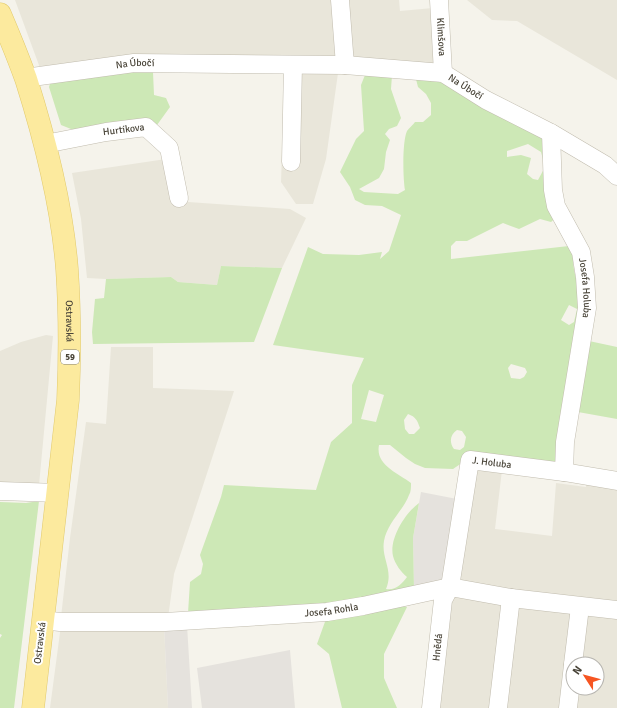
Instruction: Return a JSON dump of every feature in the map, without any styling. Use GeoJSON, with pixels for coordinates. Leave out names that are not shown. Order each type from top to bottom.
{"type":"FeatureCollection","features":[{"type":"Feature","properties":{"kind":"main road","name":"Ostravská"},"geometry":{"type":"LineString","coordinates":[[0,14],[25,78],[45,144],[61,222],[67,268],[70,314],[68,400],[33,708]]}},
{"type":"Feature","properties":{"kind":"street"},"geometry":{"type":"LineString","coordinates":[[340,0],[346,65]]}},
{"type":"Feature","properties":{"kind":"street","name":"Klimšova"},"geometry":{"type":"LineString","coordinates":[[439,0],[443,73]]}},
{"type":"Feature","properties":{"kind":"street","name":"Na Úbočí"},"geometry":{"type":"LineString","coordinates":[[25,78],[134,63],[346,65],[443,73],[486,100],[551,133],[605,165],[617,176]]}},
{"type":"Feature","properties":{"kind":"street"},"geometry":{"type":"LineString","coordinates":[[291,162],[293,65]]}},
{"type":"Feature","properties":{"kind":"street","name":"Hurtíkova"},"geometry":{"type":"LineString","coordinates":[[45,144],[106,132],[146,127],[169,148],[179,198]]}},
{"type":"Feature","properties":{"kind":"street","name":"Josefa Holuba"},"geometry":{"type":"LineString","coordinates":[[551,133],[553,190],[556,206],[581,252],[585,277],[587,308],[565,442],[564,472]]}},
{"type":"Feature","properties":{"kind":"street","name":"J. Holuba"},"geometry":{"type":"LineString","coordinates":[[450,587],[470,460],[564,472],[617,481]]}},
{"type":"Feature","properties":{"kind":"street"},"geometry":{"type":"LineString","coordinates":[[0,491],[58,493]]}},
{"type":"Feature","properties":{"kind":"street","name":"Josefa Rohla"},"geometry":{"type":"LineString","coordinates":[[42,620],[60,622],[165,622],[319,613],[363,606],[450,587],[511,598],[617,610]]}},
{"type":"Feature","properties":{"kind":"street","name":"Hnědá"},"geometry":{"type":"LineString","coordinates":[[431,708],[443,600],[450,587]]}},
{"type":"Feature","properties":{"kind":"street"},"geometry":{"type":"LineString","coordinates":[[498,708],[511,598]]}},
{"type":"Feature","properties":{"kind":"street"},"geometry":{"type":"LineString","coordinates":[[574,656],[580,607]]}},
{"type":"Feature","properties":{"kind":"street"},"geometry":{"type":"LineString","coordinates":[[568,708],[569,696]]}},
{"type":"Feature","properties":{"kind":"shaded area"},"geometry":{"type":"Polygon","coordinates":[[[15,0],[331,0],[337,62],[40,68],[15,0]]]}},
{"type":"Feature","properties":{"kind":"shaded area"},"geometry":{"type":"Polygon","coordinates":[[[347,0],[399,0],[400,11],[433,8],[438,64],[351,61],[347,0]]]}},
{"type":"Feature","properties":{"kind":"shaded area"},"geometry":{"type":"Polygon","coordinates":[[[467,0],[617,0],[617,80],[517,21],[492,20],[467,0]]]}},
{"type":"Feature","properties":{"kind":"shaded area"},"geometry":{"type":"Polygon","coordinates":[[[285,71],[338,73],[326,159],[313,204],[296,204],[281,182],[285,71]]]}},
{"type":"Feature","properties":{"kind":"shaded area"},"geometry":{"type":"Polygon","coordinates":[[[166,159],[174,201],[290,209],[306,218],[282,268],[221,266],[217,285],[178,282],[171,277],[106,279],[87,278],[81,219],[72,173],[166,159]]]}},
{"type":"Feature","properties":{"kind":"shaded area"},"geometry":{"type":"Polygon","coordinates":[[[46,335],[53,336],[39,485],[0,482],[0,351],[21,342],[46,335]]]}},
{"type":"Feature","properties":{"kind":"shaded area"},"geometry":{"type":"Polygon","coordinates":[[[111,347],[153,347],[153,388],[234,391],[174,574],[168,618],[61,617],[86,422],[106,424],[111,347]]]}},
{"type":"Feature","properties":{"kind":"shaded area"},"geometry":{"type":"Polygon","coordinates":[[[474,467],[502,470],[495,529],[552,536],[556,483],[586,487],[586,481],[617,485],[617,602],[457,583],[474,467]]]}},
{"type":"Feature","properties":{"kind":"shaded area"},"geometry":{"type":"Polygon","coordinates":[[[421,492],[457,499],[445,578],[414,589],[413,538],[421,492]]]}},
{"type":"Feature","properties":{"kind":"shaded area"},"geometry":{"type":"Polygon","coordinates":[[[449,594],[506,603],[493,708],[433,708],[449,594]]]}},
{"type":"Feature","properties":{"kind":"shaded area"},"geometry":{"type":"Polygon","coordinates":[[[516,603],[576,611],[570,656],[565,656],[565,687],[562,708],[503,708],[516,603]]]}},
{"type":"Feature","properties":{"kind":"shaded area"},"geometry":{"type":"Polygon","coordinates":[[[617,614],[617,708],[575,708],[576,696],[605,696],[605,656],[582,656],[587,615],[617,614]]]}},
{"type":"Feature","properties":{"kind":"shaded area"},"geometry":{"type":"Polygon","coordinates":[[[61,625],[164,626],[168,708],[50,708],[61,625]]]}},
{"type":"Feature","properties":{"kind":"shaded area"},"geometry":{"type":"Polygon","coordinates":[[[187,625],[192,708],[168,708],[164,626],[187,625]]]}},
{"type":"Feature","properties":{"kind":"shaded area"},"geometry":{"type":"Polygon","coordinates":[[[290,650],[295,708],[202,708],[197,668],[290,650]]]}},
{"type":"Feature","properties":{"kind":"green space"},"geometry":{"type":"Polygon","coordinates":[[[132,67],[153,72],[154,95],[166,98],[170,107],[157,125],[145,120],[80,130],[71,129],[61,125],[49,87],[52,77],[132,67]]]}},
{"type":"Feature","properties":{"kind":"green space"},"geometry":{"type":"Polygon","coordinates":[[[365,75],[392,75],[391,89],[401,118],[397,126],[389,129],[385,134],[390,140],[386,152],[384,169],[379,178],[359,189],[364,192],[398,194],[405,190],[403,169],[405,136],[407,131],[415,122],[423,122],[431,115],[431,103],[426,94],[418,87],[415,75],[438,81],[464,93],[543,138],[558,216],[551,222],[540,219],[519,229],[503,223],[467,241],[456,241],[451,246],[451,259],[569,246],[573,251],[575,274],[582,295],[560,419],[556,462],[550,465],[472,456],[453,469],[425,468],[415,464],[390,445],[379,445],[380,458],[384,463],[394,472],[411,483],[410,494],[388,528],[384,541],[384,553],[389,576],[386,589],[392,589],[398,586],[407,577],[398,568],[394,559],[392,549],[393,542],[399,527],[408,513],[419,503],[413,538],[414,589],[335,607],[188,613],[190,582],[201,574],[203,564],[200,555],[224,485],[316,490],[331,442],[352,423],[352,385],[364,358],[273,345],[308,247],[323,254],[359,255],[382,252],[380,259],[389,251],[401,215],[382,206],[365,205],[355,200],[350,187],[340,172],[356,139],[364,131],[361,85],[365,75]],[[528,144],[507,151],[507,157],[521,155],[531,158],[527,174],[533,179],[538,180],[545,167],[541,152],[528,144]],[[569,305],[561,320],[569,325],[574,322],[577,309],[569,305]],[[511,364],[508,368],[511,378],[520,379],[524,377],[527,372],[525,368],[511,364]],[[369,390],[361,419],[376,422],[384,395],[369,390]],[[408,414],[404,420],[405,429],[409,434],[414,434],[420,428],[416,419],[408,414]],[[457,430],[453,434],[451,444],[454,449],[460,450],[464,447],[466,437],[462,431],[457,430]]]}},
{"type":"Feature","properties":{"kind":"green space"},"geometry":{"type":"Polygon","coordinates":[[[221,266],[282,268],[254,342],[93,344],[92,332],[95,299],[104,298],[106,279],[171,277],[178,282],[217,285],[221,266]]]}},
{"type":"Feature","properties":{"kind":"green space"},"geometry":{"type":"Polygon","coordinates":[[[589,341],[617,347],[617,419],[578,412],[589,341]]]}},
{"type":"Feature","properties":{"kind":"green space"},"geometry":{"type":"Polygon","coordinates":[[[39,501],[14,708],[0,708],[0,638],[2,635],[0,634],[0,502],[26,503],[39,501]]]}},
{"type":"Feature","properties":{"kind":"green space"},"geometry":{"type":"Polygon","coordinates":[[[403,606],[407,607],[384,654],[384,678],[397,708],[342,708],[329,654],[317,644],[326,619],[403,606]]]}}]}
